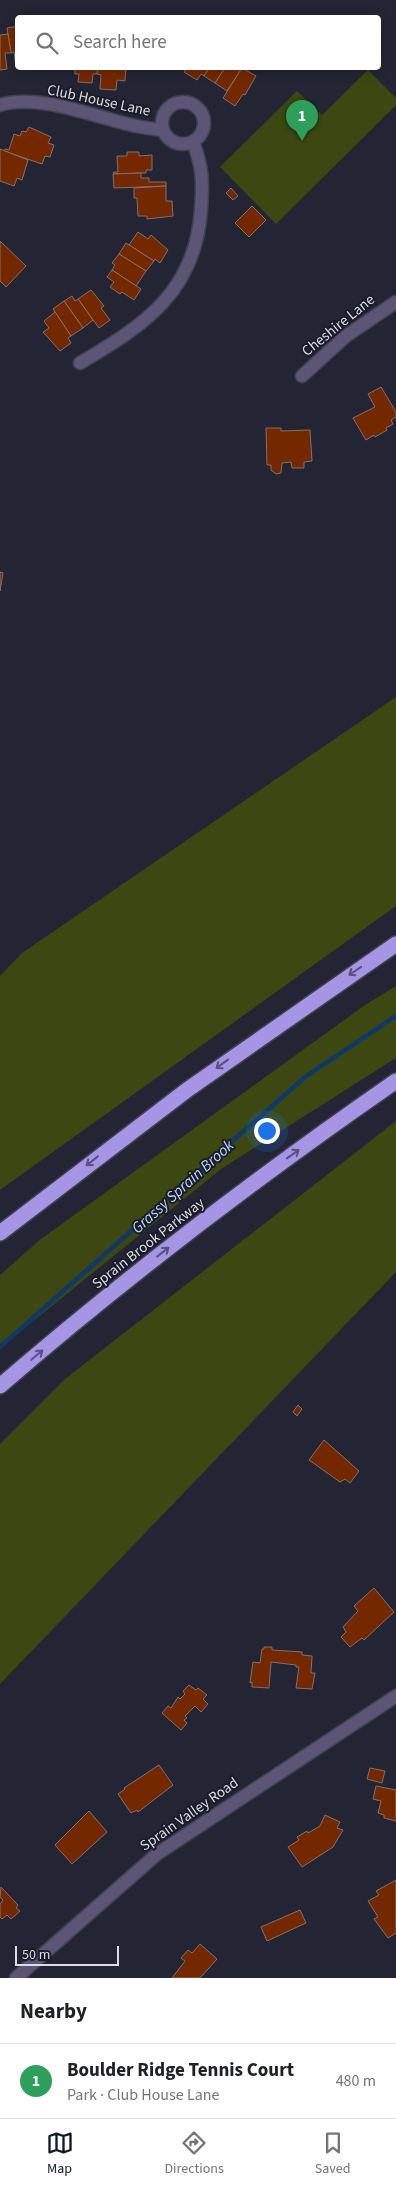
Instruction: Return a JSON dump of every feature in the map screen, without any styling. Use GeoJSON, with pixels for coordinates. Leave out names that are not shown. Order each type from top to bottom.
{"type":"FeatureCollection","features":[{"type":"Feature","properties":{"kind":"highway"},"geometry":{"type":"LineString","coordinates":[[0,1232],[187,1090],[396,944]]}},
{"type":"Feature","properties":{"kind":"highway","name":"Sprain Brook Parkway"},"geometry":{"type":"LineString","coordinates":[[0,1386],[92,1308],[171,1246],[396,1081]]}},
{"type":"Feature","properties":{"kind":"street","name":"Club House Lane"},"geometry":{"type":"LineString","coordinates":[[0,105],[10,102],[48,104],[137,127],[163,130]]}},
{"type":"Feature","properties":{"kind":"street","name":"Club House Lane"},"geometry":{"type":"LineString","coordinates":[[187,102],[194,105],[204,116],[204,124],[199,137],[193,142],[187,144],[175,143],[170,140],[163,130],[163,115],[173,104],[187,102]]}},
{"type":"Feature","properties":{"kind":"street"},"geometry":{"type":"LineString","coordinates":[[80,363],[116,342],[142,322],[178,287],[188,268],[200,232],[203,183],[201,164],[193,142]]}},
{"type":"Feature","properties":{"kind":"street","name":"Cheshire Lane"},"geometry":{"type":"LineString","coordinates":[[302,376],[346,336],[396,302]]}},
{"type":"Feature","properties":{"kind":"street","name":"Sprain Valley Road"},"geometry":{"type":"LineString","coordinates":[[16,1978],[157,1854],[396,1696]]}},
{"type":"Feature","properties":{"kind":"green space"},"geometry":{"type":"Polygon","coordinates":[[[368,70],[396,98],[396,105],[276,224],[220,167],[297,91],[322,115],[368,70]]]}},
{"type":"Feature","properties":{"kind":"green space"},"geometry":{"type":"Polygon","coordinates":[[[396,697],[396,906],[0,1190],[0,976],[22,953],[396,697]]]}},
{"type":"Feature","properties":{"kind":"green space"},"geometry":{"type":"Polygon","coordinates":[[[396,986],[396,1058],[221,1169],[0,1348],[0,1275],[41,1239],[365,1005],[396,986]]]}},
{"type":"Feature","properties":{"kind":"green space"},"geometry":{"type":"Polygon","coordinates":[[[396,1121],[396,1272],[0,1684],[0,1444],[65,1379],[396,1121]]]}},
{"type":"Feature","properties":{"kind":"building"},"geometry":{"type":"Polygon","coordinates":[[[15,27],[15,60],[14,52],[11,53],[7,28],[15,27]]]}},
{"type":"Feature","properties":{"kind":"building"},"geometry":{"type":"Polygon","coordinates":[[[8,34],[11,53],[5,53],[7,69],[0,70],[0,35],[8,34]]]}},
{"type":"Feature","properties":{"kind":"building"},"geometry":{"type":"Polygon","coordinates":[[[75,70],[98,70],[97,74],[93,74],[92,83],[78,82],[79,74],[75,74],[75,70]]]}},
{"type":"Feature","properties":{"kind":"building"},"geometry":{"type":"Polygon","coordinates":[[[98,70],[126,70],[125,81],[117,80],[116,90],[100,89],[101,75],[97,74],[98,70]]]}},
{"type":"Feature","properties":{"kind":"building"},"geometry":{"type":"Polygon","coordinates":[[[186,70],[208,70],[204,76],[201,74],[197,80],[184,72],[186,70]]]}},
{"type":"Feature","properties":{"kind":"building"},"geometry":{"type":"Polygon","coordinates":[[[208,70],[224,70],[215,83],[204,76],[208,70]]]}},
{"type":"Feature","properties":{"kind":"building"},"geometry":{"type":"Polygon","coordinates":[[[224,70],[241,70],[227,91],[215,83],[224,70]]]}},
{"type":"Feature","properties":{"kind":"building"},"geometry":{"type":"Polygon","coordinates":[[[241,70],[246,70],[256,76],[245,95],[243,94],[235,106],[223,98],[241,70]]]}},
{"type":"Feature","properties":{"kind":"building"},"geometry":{"type":"Polygon","coordinates":[[[29,127],[51,137],[48,143],[54,145],[50,157],[45,156],[42,164],[4,151],[5,149],[9,150],[14,134],[20,136],[22,131],[26,132],[29,127]]]}},
{"type":"Feature","properties":{"kind":"building"},"geometry":{"type":"Polygon","coordinates":[[[0,149],[28,160],[22,180],[17,178],[14,186],[0,181],[0,149]]]}},
{"type":"Feature","properties":{"kind":"building"},"geometry":{"type":"Polygon","coordinates":[[[127,152],[139,152],[139,156],[152,155],[152,170],[146,170],[146,173],[113,174],[118,172],[117,156],[127,156],[127,152]]]}},
{"type":"Feature","properties":{"kind":"building"},"geometry":{"type":"Polygon","coordinates":[[[141,173],[141,178],[149,178],[149,182],[166,182],[166,186],[114,188],[113,174],[141,173]]]}},
{"type":"Feature","properties":{"kind":"building"},"geometry":{"type":"Polygon","coordinates":[[[166,186],[166,201],[172,201],[173,216],[147,219],[147,216],[138,216],[137,198],[134,198],[134,188],[166,186]]]}},
{"type":"Feature","properties":{"kind":"building"},"geometry":{"type":"Polygon","coordinates":[[[231,188],[238,196],[233,200],[226,193],[231,188]]]}},
{"type":"Feature","properties":{"kind":"building"},"geometry":{"type":"Polygon","coordinates":[[[252,206],[266,220],[249,237],[235,223],[252,206]]]}},
{"type":"Feature","properties":{"kind":"building"},"geometry":{"type":"Polygon","coordinates":[[[138,232],[148,239],[151,235],[168,250],[160,263],[129,245],[138,232]]]}},
{"type":"Feature","properties":{"kind":"building"},"geometry":{"type":"Polygon","coordinates":[[[0,241],[26,266],[6,287],[0,281],[0,241]]]}},
{"type":"Feature","properties":{"kind":"building"},"geometry":{"type":"Polygon","coordinates":[[[126,243],[154,261],[146,271],[119,254],[126,243]]]}},
{"type":"Feature","properties":{"kind":"building"},"geometry":{"type":"Polygon","coordinates":[[[119,254],[146,271],[136,286],[112,270],[115,265],[112,263],[119,254]]]}},
{"type":"Feature","properties":{"kind":"building"},"geometry":{"type":"Polygon","coordinates":[[[112,270],[141,289],[134,300],[110,287],[114,282],[107,277],[112,270]]]}},
{"type":"Feature","properties":{"kind":"building"},"geometry":{"type":"Polygon","coordinates":[[[91,290],[104,306],[101,308],[110,320],[99,328],[78,299],[91,290]]]}},
{"type":"Feature","properties":{"kind":"building"},"geometry":{"type":"Polygon","coordinates":[[[72,296],[75,301],[78,299],[93,320],[83,328],[64,301],[72,296]]]}},
{"type":"Feature","properties":{"kind":"building"},"geometry":{"type":"Polygon","coordinates":[[[64,301],[83,328],[71,336],[53,309],[64,301]]]}},
{"type":"Feature","properties":{"kind":"building"},"geometry":{"type":"Polygon","coordinates":[[[55,312],[71,336],[68,338],[71,343],[60,351],[43,332],[49,328],[44,321],[55,312]]]}},
{"type":"Feature","properties":{"kind":"building"},"geometry":{"type":"Polygon","coordinates":[[[381,387],[396,412],[396,417],[391,420],[393,424],[386,428],[387,430],[366,440],[353,418],[375,407],[368,394],[381,387]]]}},
{"type":"Feature","properties":{"kind":"building"},"geometry":{"type":"Polygon","coordinates":[[[266,428],[281,428],[281,431],[310,430],[312,461],[304,462],[304,468],[292,468],[291,462],[282,463],[281,473],[276,474],[271,470],[271,465],[267,465],[266,428]]]}},
{"type":"Feature","properties":{"kind":"building"},"geometry":{"type":"Polygon","coordinates":[[[0,572],[3,573],[0,591],[0,572]]]}},
{"type":"Feature","properties":{"kind":"building"},"geometry":{"type":"Polygon","coordinates":[[[298,1405],[302,1409],[297,1416],[293,1412],[298,1405]]]}},
{"type":"Feature","properties":{"kind":"building"},"geometry":{"type":"Polygon","coordinates":[[[324,1440],[359,1471],[350,1483],[345,1479],[340,1482],[309,1460],[324,1440]]]}},
{"type":"Feature","properties":{"kind":"building"},"geometry":{"type":"Polygon","coordinates":[[[374,1588],[394,1612],[364,1640],[362,1638],[350,1647],[341,1637],[346,1632],[343,1627],[358,1611],[354,1606],[374,1588]]]}},
{"type":"Feature","properties":{"kind":"building"},"geometry":{"type":"Polygon","coordinates":[[[264,1647],[272,1647],[272,1650],[302,1652],[302,1655],[312,1656],[311,1673],[315,1673],[312,1689],[296,1688],[299,1667],[296,1667],[296,1665],[271,1662],[269,1688],[252,1687],[252,1682],[250,1683],[253,1662],[260,1663],[264,1647]]]}},
{"type":"Feature","properties":{"kind":"building"},"geometry":{"type":"Polygon","coordinates":[[[189,1685],[196,1690],[198,1688],[207,1695],[203,1699],[208,1704],[201,1712],[195,1706],[185,1716],[187,1718],[184,1720],[187,1723],[181,1730],[162,1713],[168,1706],[171,1708],[178,1697],[180,1699],[185,1694],[183,1691],[189,1685]]]}},
{"type":"Feature","properties":{"kind":"building"},"geometry":{"type":"Polygon","coordinates":[[[159,1765],[173,1785],[138,1812],[137,1810],[131,1813],[118,1794],[159,1765]]]}},
{"type":"Feature","properties":{"kind":"building"},"geometry":{"type":"Polygon","coordinates":[[[370,1768],[385,1771],[382,1783],[367,1779],[370,1768]]]}},
{"type":"Feature","properties":{"kind":"building"},"geometry":{"type":"Polygon","coordinates":[[[376,1786],[396,1790],[396,1821],[384,1818],[384,1815],[378,1813],[381,1801],[373,1799],[376,1786]]]}},
{"type":"Feature","properties":{"kind":"building"},"geometry":{"type":"Polygon","coordinates":[[[89,1811],[107,1832],[72,1864],[55,1845],[89,1811]]]}},
{"type":"Feature","properties":{"kind":"building"},"geometry":{"type":"Polygon","coordinates":[[[325,1815],[340,1822],[337,1828],[343,1830],[333,1847],[302,1867],[288,1847],[299,1840],[297,1837],[320,1826],[325,1815]]]}},
{"type":"Feature","properties":{"kind":"building"},"geometry":{"type":"Polygon","coordinates":[[[396,1880],[396,1933],[388,1938],[374,1919],[378,1917],[368,1901],[379,1895],[376,1891],[396,1880]]]}},
{"type":"Feature","properties":{"kind":"building"},"geometry":{"type":"Polygon","coordinates":[[[1,1887],[18,1905],[16,1908],[20,1911],[11,1919],[7,1915],[2,1919],[0,1917],[0,1904],[3,1900],[0,1897],[1,1887]]]}},
{"type":"Feature","properties":{"kind":"building"},"geometry":{"type":"Polygon","coordinates":[[[300,1910],[306,1923],[267,1941],[261,1927],[300,1910]]]}},
{"type":"Feature","properties":{"kind":"building"},"geometry":{"type":"Polygon","coordinates":[[[200,1944],[217,1959],[200,1978],[172,1978],[185,1961],[181,1958],[188,1950],[192,1953],[200,1944]]]}},
{"type":"Feature","properties":{"kind":"waterway","name":"Grassy Sprain Brook"},"geometry":{"type":"LineString","coordinates":[[0,1347],[305,1077],[396,1016]]}},
{"type":"Feature","properties":{"kind":"place","name":"Boulder Ridge Tennis Court"},"geometry":{"type":"Point","coordinates":[302,141]}}]}
